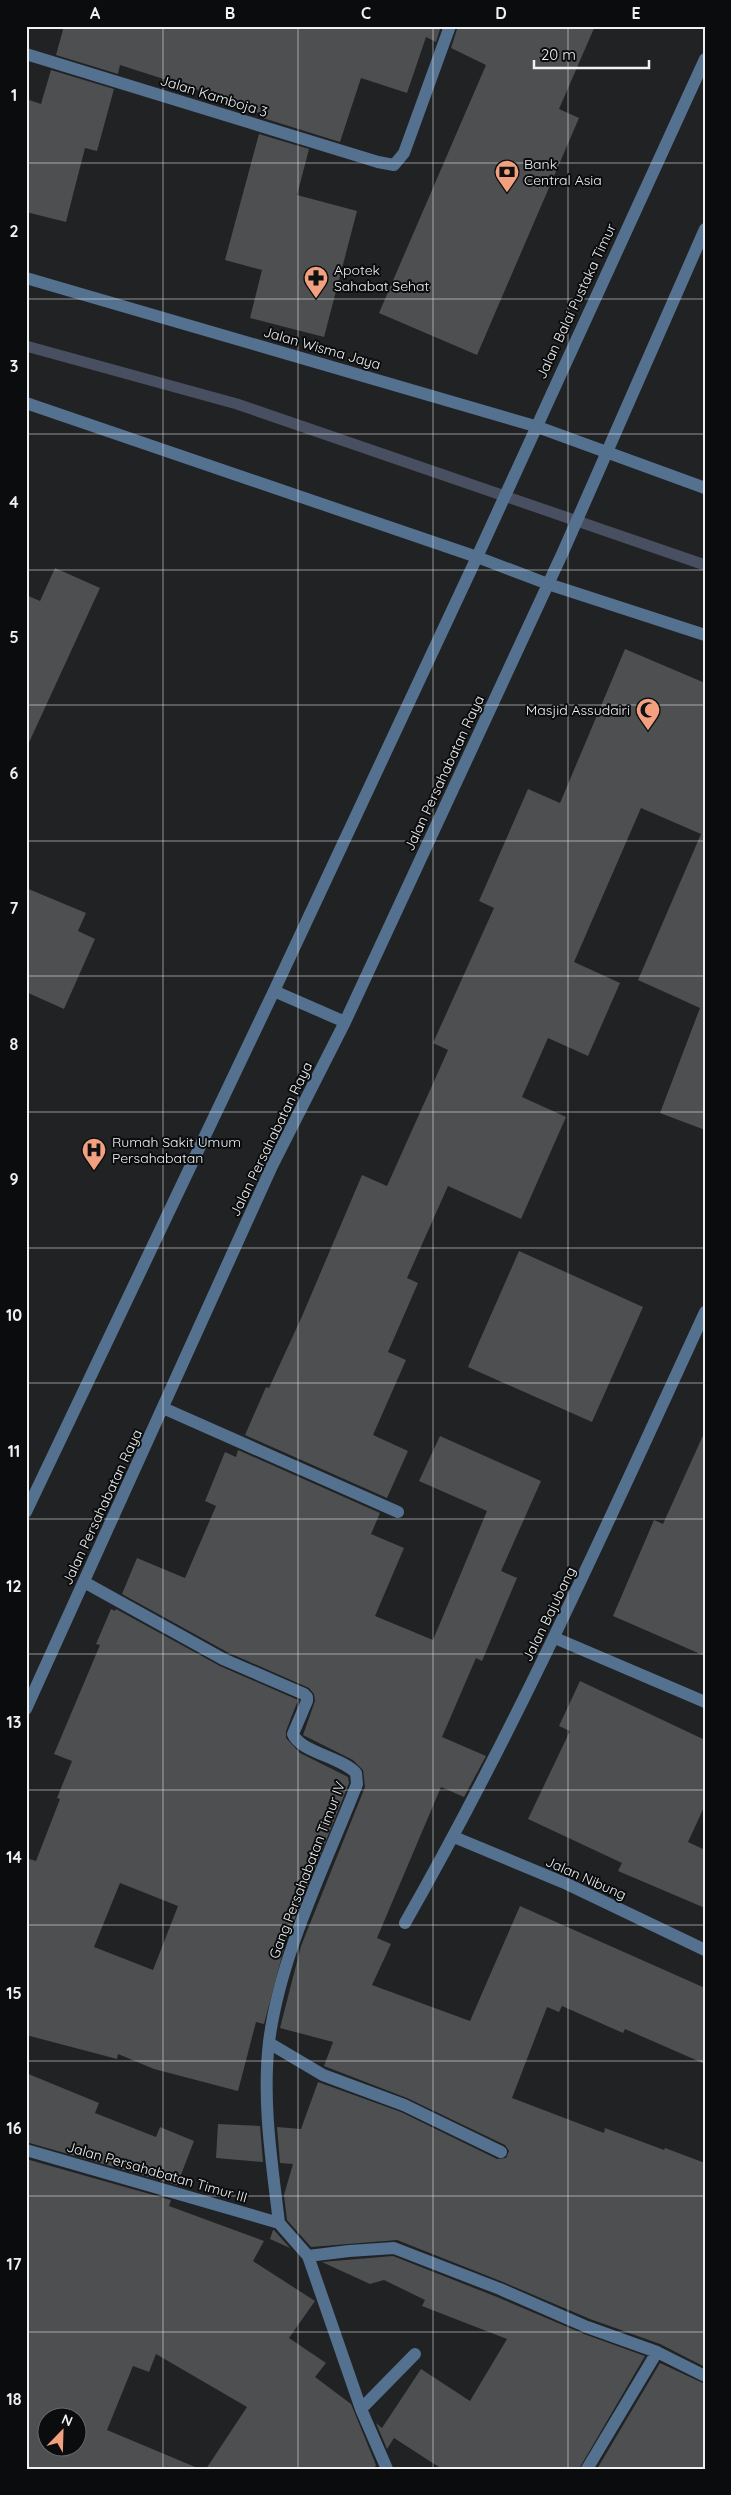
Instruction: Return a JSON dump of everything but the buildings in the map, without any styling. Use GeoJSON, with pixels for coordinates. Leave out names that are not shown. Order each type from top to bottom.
{"type":"FeatureCollection","features":[{"type":"Feature","properties":{"kind":"street","name":"Jalan Kamboja 3"},"geometry":{"type":"LineString","coordinates":[[26,54],[378,162],[394,165],[404,153],[450,26]]}},
{"type":"Feature","properties":{"kind":"street","name":"Jalan Balai Pustaka Timur"},"geometry":{"type":"LineString","coordinates":[[477,557],[535,426],[705,59]]}},
{"type":"Feature","properties":{"kind":"street"},"geometry":{"type":"LineString","coordinates":[[548,584],[564,552],[705,229]]}},
{"type":"Feature","properties":{"kind":"street","name":"Jalan Wisma Jaya"},"geometry":{"type":"LineString","coordinates":[[26,278],[535,426],[705,488]]}},
{"type":"Feature","properties":{"kind":"street"},"geometry":{"type":"LineString","coordinates":[[26,403],[477,557],[548,584],[705,635]]}},
{"type":"Feature","properties":{"kind":"street"},"geometry":{"type":"LineString","coordinates":[[26,1512],[274,991],[477,557]]}},
{"type":"Feature","properties":{"kind":"street","name":"Jalan Persahabatan Raya"},"geometry":{"type":"LineString","coordinates":[[26,1709],[272,1166],[345,1022],[548,584]]}},
{"type":"Feature","properties":{"kind":"street"},"geometry":{"type":"LineString","coordinates":[[274,991],[345,1022]]}},
{"type":"Feature","properties":{"kind":"street","name":"Jalan Bajubang"},"geometry":{"type":"LineString","coordinates":[[405,1922],[454,1837],[555,1638],[705,1312]]}},
{"type":"Feature","properties":{"kind":"street"},"geometry":{"type":"LineString","coordinates":[[163,1408],[398,1512]]}},
{"type":"Feature","properties":{"kind":"street","name":"Gang Persahabatan Timur IV"},"geometry":{"type":"LineString","coordinates":[[84,1582],[223,1660],[304,1694],[307,1697],[307,1701],[293,1734],[295,1739],[302,1744],[348,1764],[356,1772],[357,1784],[291,1951],[275,2006],[269,2043],[267,2119],[279,2223]]}},
{"type":"Feature","properties":{"kind":"street"},"geometry":{"type":"LineString","coordinates":[[555,1638],[705,1702]]}},
{"type":"Feature","properties":{"kind":"street","name":"Jalan Nibung"},"geometry":{"type":"LineString","coordinates":[[454,1837],[567,1884],[705,1950]]}},
{"type":"Feature","properties":{"kind":"street"},"geometry":{"type":"LineString","coordinates":[[269,2043],[323,2075],[404,2105],[501,2152]]}},
{"type":"Feature","properties":{"kind":"street","name":"Jalan Persahabatan Timur III"},"geometry":{"type":"LineString","coordinates":[[26,2150],[279,2223]]}},
{"type":"Feature","properties":{"kind":"street"},"geometry":{"type":"LineString","coordinates":[[279,2223],[308,2256],[361,2409],[387,2469]]}},
{"type":"Feature","properties":{"kind":"street"},"geometry":{"type":"LineString","coordinates":[[308,2256],[349,2250],[394,2248],[500,2288],[587,2327],[657,2352],[705,2376]]}},
{"type":"Feature","properties":{"kind":"street"},"geometry":{"type":"LineString","coordinates":[[586,2469],[657,2352]]}},
{"type":"Feature","properties":{"kind":"street"},"geometry":{"type":"LineString","coordinates":[[361,2409],[415,2354]]}},
{"type":"Feature","properties":{"kind":"waterway"},"geometry":{"type":"LineString","coordinates":[[26,346],[237,404],[705,565]]}},
{"type":"Feature","properties":{"kind":"place","name":"Bank Central Asia"},"geometry":{"type":"Point","coordinates":[507,193]}},
{"type":"Feature","properties":{"kind":"place","name":"Apotek Sahabat Sehat"},"geometry":{"type":"Point","coordinates":[316,299]}},
{"type":"Feature","properties":{"kind":"place","name":"Masjid Assudairi"},"geometry":{"type":"Point","coordinates":[648,731]}},
{"type":"Feature","properties":{"kind":"place","name":"Rumah Sakit Umum Persahabatan"},"geometry":{"type":"Point","coordinates":[94,1171]}}]}
